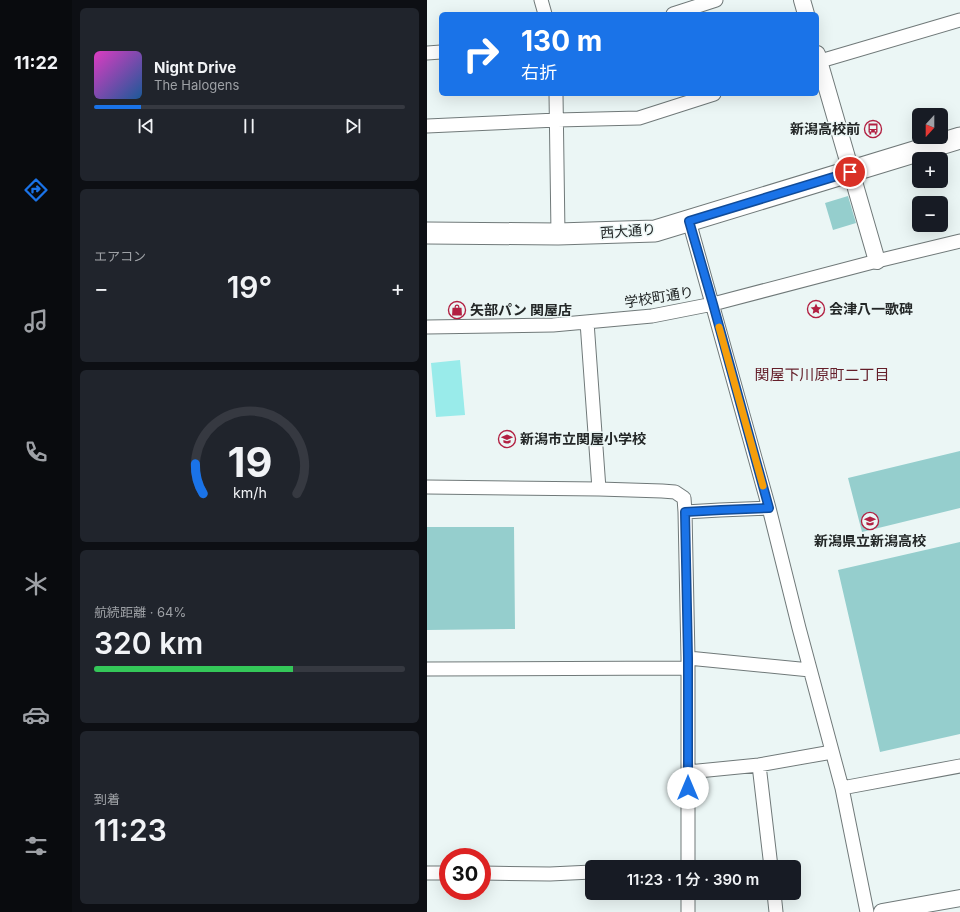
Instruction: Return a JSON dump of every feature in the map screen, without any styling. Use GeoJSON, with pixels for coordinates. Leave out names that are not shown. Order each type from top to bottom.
{"type":"FeatureCollection","features":[{"type":"Feature","properties":{"kind":"highway","name":"西大通り"},"geometry":{"type":"LineString","coordinates":[[427,233],[558,234],[655,231],[960,138]]}},
{"type":"Feature","properties":{"kind":"street"},"geometry":{"type":"LineString","coordinates":[[541,0],[544,12]]}},
{"type":"Feature","properties":{"kind":"street"},"geometry":{"type":"LineString","coordinates":[[679,12],[716,0]]}},
{"type":"Feature","properties":{"kind":"street"},"geometry":{"type":"LineString","coordinates":[[802,0],[805,12]]}},
{"type":"Feature","properties":{"kind":"street"},"geometry":{"type":"LineString","coordinates":[[819,59],[960,20]]}},
{"type":"Feature","properties":{"kind":"street"},"geometry":{"type":"LineString","coordinates":[[427,53],[439,52]]}},
{"type":"Feature","properties":{"kind":"street"},"geometry":{"type":"LineString","coordinates":[[819,63],[877,261]]}},
{"type":"Feature","properties":{"kind":"street"},"geometry":{"type":"LineString","coordinates":[[556,96],[558,234]]}},
{"type":"Feature","properties":{"kind":"street"},"geometry":{"type":"LineString","coordinates":[[427,126],[639,118],[708,96]]}},
{"type":"Feature","properties":{"kind":"street"},"geometry":{"type":"LineString","coordinates":[[689,221],[769,508],[842,788],[867,912]]}},
{"type":"Feature","properties":{"kind":"street","name":"学校町通り"},"geometry":{"type":"LineString","coordinates":[[427,326],[553,325],[652,316],[713,304],[960,241]]}},
{"type":"Feature","properties":{"kind":"street"},"geometry":{"type":"LineString","coordinates":[[587,322],[599,489]]}},
{"type":"Feature","properties":{"kind":"street"},"geometry":{"type":"LineString","coordinates":[[427,487],[599,489],[675,492],[684,498],[688,663],[688,860]]}},
{"type":"Feature","properties":{"kind":"street"},"geometry":{"type":"LineString","coordinates":[[685,512],[769,508]]}},
{"type":"Feature","properties":{"kind":"street"},"geometry":{"type":"LineString","coordinates":[[427,669],[688,663],[810,670]]}},
{"type":"Feature","properties":{"kind":"street"},"geometry":{"type":"LineString","coordinates":[[688,772],[759,765],[832,752]]}},
{"type":"Feature","properties":{"kind":"street"},"geometry":{"type":"LineString","coordinates":[[759,765],[770,860]]}},
{"type":"Feature","properties":{"kind":"street"},"geometry":{"type":"LineString","coordinates":[[842,788],[960,766]]}},
{"type":"Feature","properties":{"kind":"street"},"geometry":{"type":"LineString","coordinates":[[491,873],[549,874],[585,872]]}},
{"type":"Feature","properties":{"kind":"street"},"geometry":{"type":"LineString","coordinates":[[427,873],[439,873]]}},
{"type":"Feature","properties":{"kind":"street"},"geometry":{"type":"LineString","coordinates":[[882,912],[960,898]]}},
{"type":"Feature","properties":{"kind":"street"},"geometry":{"type":"LineString","coordinates":[[688,900],[688,912]]}},
{"type":"Feature","properties":{"kind":"street"},"geometry":{"type":"LineString","coordinates":[[775,900],[776,912]]}},
{"type":"Feature","properties":{"kind":"shaded area"},"geometry":{"type":"Polygon","coordinates":[[[848,196],[856,223],[833,230],[825,203],[848,196]]]}},
{"type":"Feature","properties":{"kind":"shaded area"},"geometry":{"type":"Polygon","coordinates":[[[460,360],[465,415],[436,417],[431,363],[460,360]]]}},
{"type":"Feature","properties":{"kind":"shaded area"},"geometry":{"type":"Polygon","coordinates":[[[960,451],[960,508],[862,532],[848,478],[960,451]]]}},
{"type":"Feature","properties":{"kind":"shaded area"},"geometry":{"type":"Polygon","coordinates":[[[427,527],[514,527],[515,629],[427,630],[427,527]]]}},
{"type":"Feature","properties":{"kind":"shaded area"},"geometry":{"type":"Polygon","coordinates":[[[960,542],[960,734],[880,752],[838,570],[960,542]]]}},
{"type":"Feature","properties":{"kind":"slow traffic"},"geometry":{"type":"LineString","coordinates":[[719,327],[763,486]]}},
{"type":"Feature","properties":{"kind":"place","name":"新潟高校前"},"geometry":{"type":"Point","coordinates":[873,129]}},
{"type":"Feature","properties":{"kind":"place","name":"会津八一歌碑"},"geometry":{"type":"Point","coordinates":[816,309]}},
{"type":"Feature","properties":{"kind":"place","name":"矢部パン 関屋店"},"geometry":{"type":"Point","coordinates":[457,310]}},
{"type":"Feature","properties":{"kind":"place","name":"新潟市立関屋小学校"},"geometry":{"type":"Point","coordinates":[507,439]}},
{"type":"Feature","properties":{"kind":"place","name":"新潟県立新潟高校"},"geometry":{"type":"Point","coordinates":[870,521]}},
{"type":"Feature","properties":{"kind":"district","name":"関屋下川原町二丁目"},"geometry":{"type":"Point","coordinates":[822,375]}},
{"type":"Feature","properties":{"kind":"route"},"geometry":{"type":"LineString","coordinates":[[688,788],[688,658],[685,512],[769,508],[689,221],[850,172]]}}]}
